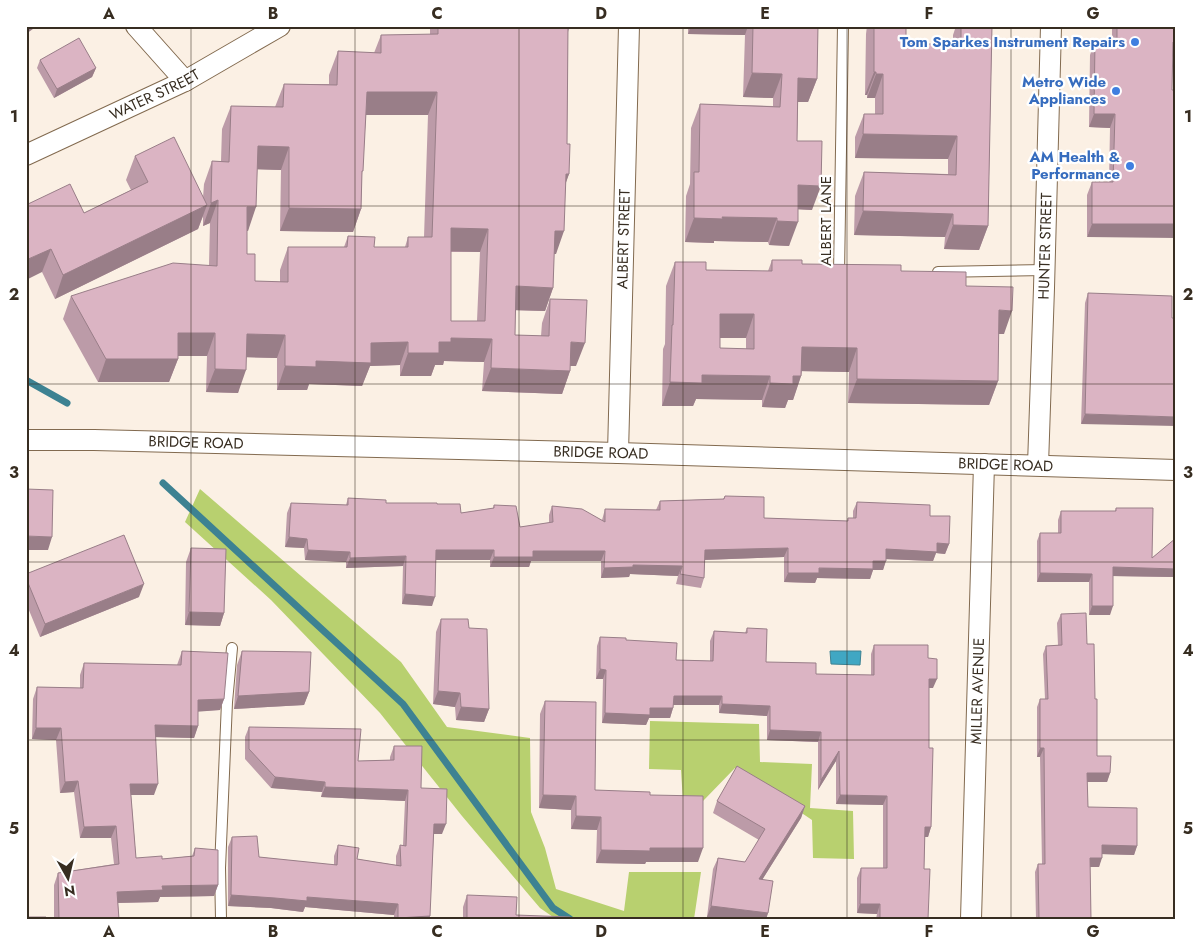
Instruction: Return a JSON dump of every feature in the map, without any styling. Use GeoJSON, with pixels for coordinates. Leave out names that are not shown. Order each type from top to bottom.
{"type":"FeatureCollection","features":[{"type":"Feature","properties":{"kind":"street"},"geometry":{"type":"LineString","coordinates":[[136,26],[185,81]]}},
{"type":"Feature","properties":{"kind":"street","name":"WATER STREET"},"geometry":{"type":"LineString","coordinates":[[26,155],[185,81],[280,26]]}},
{"type":"Feature","properties":{"kind":"street","name":"ALBERT STREET"},"geometry":{"type":"LineString","coordinates":[[618,453],[629,26]]}},
{"type":"Feature","properties":{"kind":"street","name":"HUNTER STREET"},"geometry":{"type":"LineString","coordinates":[[1038,466],[1051,26]]}},
{"type":"Feature","properties":{"kind":"street","name":"BRIDGE ROAD"},"geometry":{"type":"LineString","coordinates":[[26,440],[618,453],[1176,470]]}},
{"type":"Feature","properties":{"kind":"street","name":"MILLER AVENUE"},"geometry":{"type":"LineString","coordinates":[[971,919],[984,464]]}},
{"type":"Feature","properties":{"kind":"lane","name":"ALBERT LANE"},"geometry":{"type":"LineString","coordinates":[[843,26],[840,273],[859,273]]}},
{"type":"Feature","properties":{"kind":"lane"},"geometry":{"type":"LineString","coordinates":[[926,272],[1045,270]]}},
{"type":"Feature","properties":{"kind":"lane"},"geometry":{"type":"LineString","coordinates":[[221,919],[220,868],[227,702],[232,648]]}},
{"type":"Feature","properties":{"kind":"green space"},"geometry":{"type":"Polygon","coordinates":[[[200,489],[401,662],[447,727],[530,738],[531,812],[545,848],[556,889],[624,911],[629,872],[701,872],[694,919],[556,919],[540,908],[462,816],[380,713],[271,600],[185,522],[200,489]]]}},
{"type":"Feature","properties":{"kind":"green space"},"geometry":{"type":"Polygon","coordinates":[[[650,721],[759,724],[760,762],[812,764],[810,808],[853,811],[854,859],[813,858],[812,820],[735,768],[703,801],[683,802],[681,770],[649,769],[650,721]]]}},
{"type":"Feature","properties":{"kind":"water"},"geometry":{"type":"Polygon","coordinates":[[[830,651],[861,651],[860,665],[831,664],[830,651]]]}},
{"type":"Feature","properties":{"kind":"building"},"geometry":{"type":"Polygon","coordinates":[[[438,26],[568,26],[567,144],[570,144],[569,174],[566,174],[564,231],[555,231],[553,288],[516,286],[515,335],[549,336],[550,299],[587,300],[585,343],[571,342],[570,371],[491,368],[492,339],[451,338],[451,342],[439,342],[439,353],[408,353],[408,342],[371,343],[371,363],[316,361],[316,367],[285,366],[285,335],[247,334],[246,370],[215,369],[215,333],[178,333],[178,359],[106,359],[71,296],[173,263],[217,266],[218,200],[211,203],[212,161],[229,162],[231,106],[283,107],[284,84],[337,85],[338,51],[381,53],[381,35],[438,34],[438,26]],[[367,92],[361,209],[289,208],[289,147],[258,146],[256,207],[247,207],[247,254],[255,254],[255,281],[288,282],[288,247],[347,247],[348,236],[375,237],[374,247],[408,247],[408,237],[432,237],[437,92],[367,92]],[[451,228],[451,321],[485,321],[488,229],[451,228]]]}},
{"type":"Feature","properties":{"kind":"building"},"geometry":{"type":"Polygon","coordinates":[[[753,26],[818,26],[817,79],[798,78],[797,141],[822,141],[821,186],[798,185],[798,222],[777,221],[777,218],[694,218],[694,172],[699,172],[700,104],[780,107],[782,74],[752,73],[753,26]]]}},
{"type":"Feature","properties":{"kind":"building"},"geometry":{"type":"Polygon","coordinates":[[[874,26],[906,26],[906,44],[961,44],[961,26],[992,26],[988,226],[953,225],[953,214],[863,211],[864,172],[956,175],[957,136],[863,134],[864,114],[883,114],[883,74],[876,74],[874,72],[874,26]]]}},
{"type":"Feature","properties":{"kind":"building"},"geometry":{"type":"Polygon","coordinates":[[[1117,26],[1176,26],[1176,42],[1173,42],[1172,90],[1176,90],[1176,224],[1092,224],[1092,182],[1113,182],[1115,114],[1094,114],[1095,41],[1117,42],[1117,26]]]}},
{"type":"Feature","properties":{"kind":"building"},"geometry":{"type":"Polygon","coordinates":[[[79,38],[96,68],[57,89],[40,60],[79,38]]]}},
{"type":"Feature","properties":{"kind":"building"},"geometry":{"type":"Polygon","coordinates":[[[174,137],[207,205],[63,275],[51,249],[26,260],[26,205],[70,184],[84,213],[148,182],[135,156],[174,137]]]}},
{"type":"Feature","properties":{"kind":"building"},"geometry":{"type":"Polygon","coordinates":[[[772,260],[802,260],[802,264],[901,265],[901,271],[966,272],[966,286],[1013,287],[1012,311],[999,310],[998,381],[857,379],[857,348],[802,347],[801,376],[793,376],[793,384],[770,383],[770,376],[702,375],[702,383],[670,382],[675,262],[706,262],[706,270],[772,271],[772,260]],[[720,314],[720,348],[754,349],[754,314],[720,314]]]}},
{"type":"Feature","properties":{"kind":"building"},"geometry":{"type":"Polygon","coordinates":[[[1088,293],[1172,296],[1172,318],[1176,318],[1176,417],[1085,414],[1088,293]]]}},
{"type":"Feature","properties":{"kind":"building"},"geometry":{"type":"Polygon","coordinates":[[[26,489],[53,490],[52,537],[26,536],[26,489]]]}},
{"type":"Feature","properties":{"kind":"building"},"geometry":{"type":"Polygon","coordinates":[[[725,496],[764,497],[764,518],[848,521],[848,518],[856,518],[857,502],[930,505],[930,516],[950,516],[949,544],[937,543],[937,552],[886,549],[886,561],[873,561],[873,569],[819,568],[819,573],[788,573],[788,548],[705,550],[704,578],[680,574],[682,566],[633,565],[633,567],[604,568],[605,551],[533,551],[533,557],[494,557],[494,550],[436,550],[435,597],[405,594],[406,556],[350,558],[350,552],[308,550],[307,539],[289,537],[291,503],[348,505],[348,498],[386,500],[386,503],[460,504],[461,513],[494,508],[494,505],[516,506],[520,527],[553,522],[552,506],[582,509],[605,522],[605,509],[660,510],[660,501],[724,499],[725,496]]]}},
{"type":"Feature","properties":{"kind":"building"},"geometry":{"type":"Polygon","coordinates":[[[1116,508],[1153,508],[1152,558],[1176,538],[1176,569],[1113,567],[1113,606],[1092,606],[1092,574],[1040,573],[1040,533],[1061,533],[1061,511],[1116,511],[1116,508]]]}},
{"type":"Feature","properties":{"kind":"building"},"geometry":{"type":"Polygon","coordinates":[[[124,535],[144,584],[45,624],[26,574],[124,535]]]}},
{"type":"Feature","properties":{"kind":"building"},"geometry":{"type":"Polygon","coordinates":[[[191,548],[226,549],[224,613],[189,612],[191,548]]]}},
{"type":"Feature","properties":{"kind":"building"},"geometry":{"type":"Polygon","coordinates":[[[1086,613],[1087,644],[1094,644],[1095,699],[1097,699],[1097,756],[1111,756],[1110,773],[1087,773],[1088,807],[1137,808],[1137,846],[1102,845],[1102,858],[1090,858],[1091,919],[1039,919],[1038,864],[1045,864],[1044,748],[1040,748],[1040,699],[1048,699],[1046,646],[1062,645],[1061,614],[1086,613]]]}},
{"type":"Feature","properties":{"kind":"building"},"geometry":{"type":"Polygon","coordinates":[[[441,619],[468,619],[469,628],[487,629],[489,709],[461,707],[460,693],[438,691],[441,619]]]}},
{"type":"Feature","properties":{"kind":"building"},"geometry":{"type":"Polygon","coordinates":[[[747,628],[767,629],[766,662],[816,663],[816,674],[874,675],[874,645],[928,645],[928,658],[937,659],[937,679],[929,679],[929,748],[933,748],[931,827],[925,827],[924,869],[930,869],[928,919],[880,919],[880,904],[860,904],[861,868],[887,868],[887,796],[840,795],[839,751],[821,780],[821,732],[770,730],[770,706],[722,704],[722,696],[674,696],[673,708],[650,708],[650,715],[605,713],[606,670],[600,669],[600,637],[677,643],[676,660],[713,661],[714,631],[747,633],[747,628]]]}},
{"type":"Feature","properties":{"kind":"building"},"geometry":{"type":"Polygon","coordinates":[[[182,651],[228,653],[224,699],[198,700],[198,726],[155,725],[158,784],[130,784],[136,858],[162,856],[162,859],[194,856],[195,848],[218,850],[218,885],[162,886],[163,890],[117,892],[119,919],[59,919],[58,873],[119,864],[116,826],[84,827],[78,781],[65,782],[61,728],[36,728],[37,687],[83,688],[84,663],[181,665],[182,651]]]}},
{"type":"Feature","properties":{"kind":"building"},"geometry":{"type":"Polygon","coordinates":[[[242,651],[311,652],[309,692],[238,696],[242,651]]]}},
{"type":"Feature","properties":{"kind":"building"},"geometry":{"type":"Polygon","coordinates":[[[545,701],[596,702],[595,790],[650,792],[650,795],[703,796],[703,848],[650,848],[650,851],[601,850],[601,817],[576,816],[576,796],[543,795],[545,701]]]}},
{"type":"Feature","properties":{"kind":"building"},"geometry":{"type":"Polygon","coordinates":[[[249,727],[361,729],[358,761],[394,760],[394,746],[422,746],[421,788],[447,789],[446,824],[434,824],[430,916],[398,918],[398,904],[307,897],[307,901],[231,895],[232,837],[257,836],[259,857],[337,865],[338,845],[359,848],[357,859],[401,866],[400,845],[406,846],[408,790],[325,787],[325,782],[275,777],[249,749],[249,727]]]}},
{"type":"Feature","properties":{"kind":"building"},"geometry":{"type":"Polygon","coordinates":[[[737,766],[805,806],[759,879],[773,881],[768,913],[711,906],[718,858],[745,862],[765,829],[717,801],[737,766]]]}},
{"type":"Feature","properties":{"kind":"building"},"geometry":{"type":"Polygon","coordinates":[[[467,895],[517,897],[516,915],[570,917],[572,919],[467,919],[467,895]]]}},
{"type":"Feature","properties":{"kind":"building"},"geometry":{"type":"Polygon","coordinates":[[[26,917],[46,917],[46,919],[26,919],[26,917]]]}},
{"type":"Feature","properties":{"kind":"waterway"},"geometry":{"type":"LineString","coordinates":[[26,380],[67,403]]}},
{"type":"Feature","properties":{"kind":"waterway"},"geometry":{"type":"LineString","coordinates":[[163,483],[403,704],[553,908],[570,919]]}},
{"type":"Feature","properties":{"kind":"place","name":"Tom Sparkes Instrument Repairs"},"geometry":{"type":"Point","coordinates":[1135,42]}},
{"type":"Feature","properties":{"kind":"place","name":"Metro Wide Appliances"},"geometry":{"type":"Point","coordinates":[1116,91]}},
{"type":"Feature","properties":{"kind":"place","name":"AM Health & Performance"},"geometry":{"type":"Point","coordinates":[1130,166]}}]}
